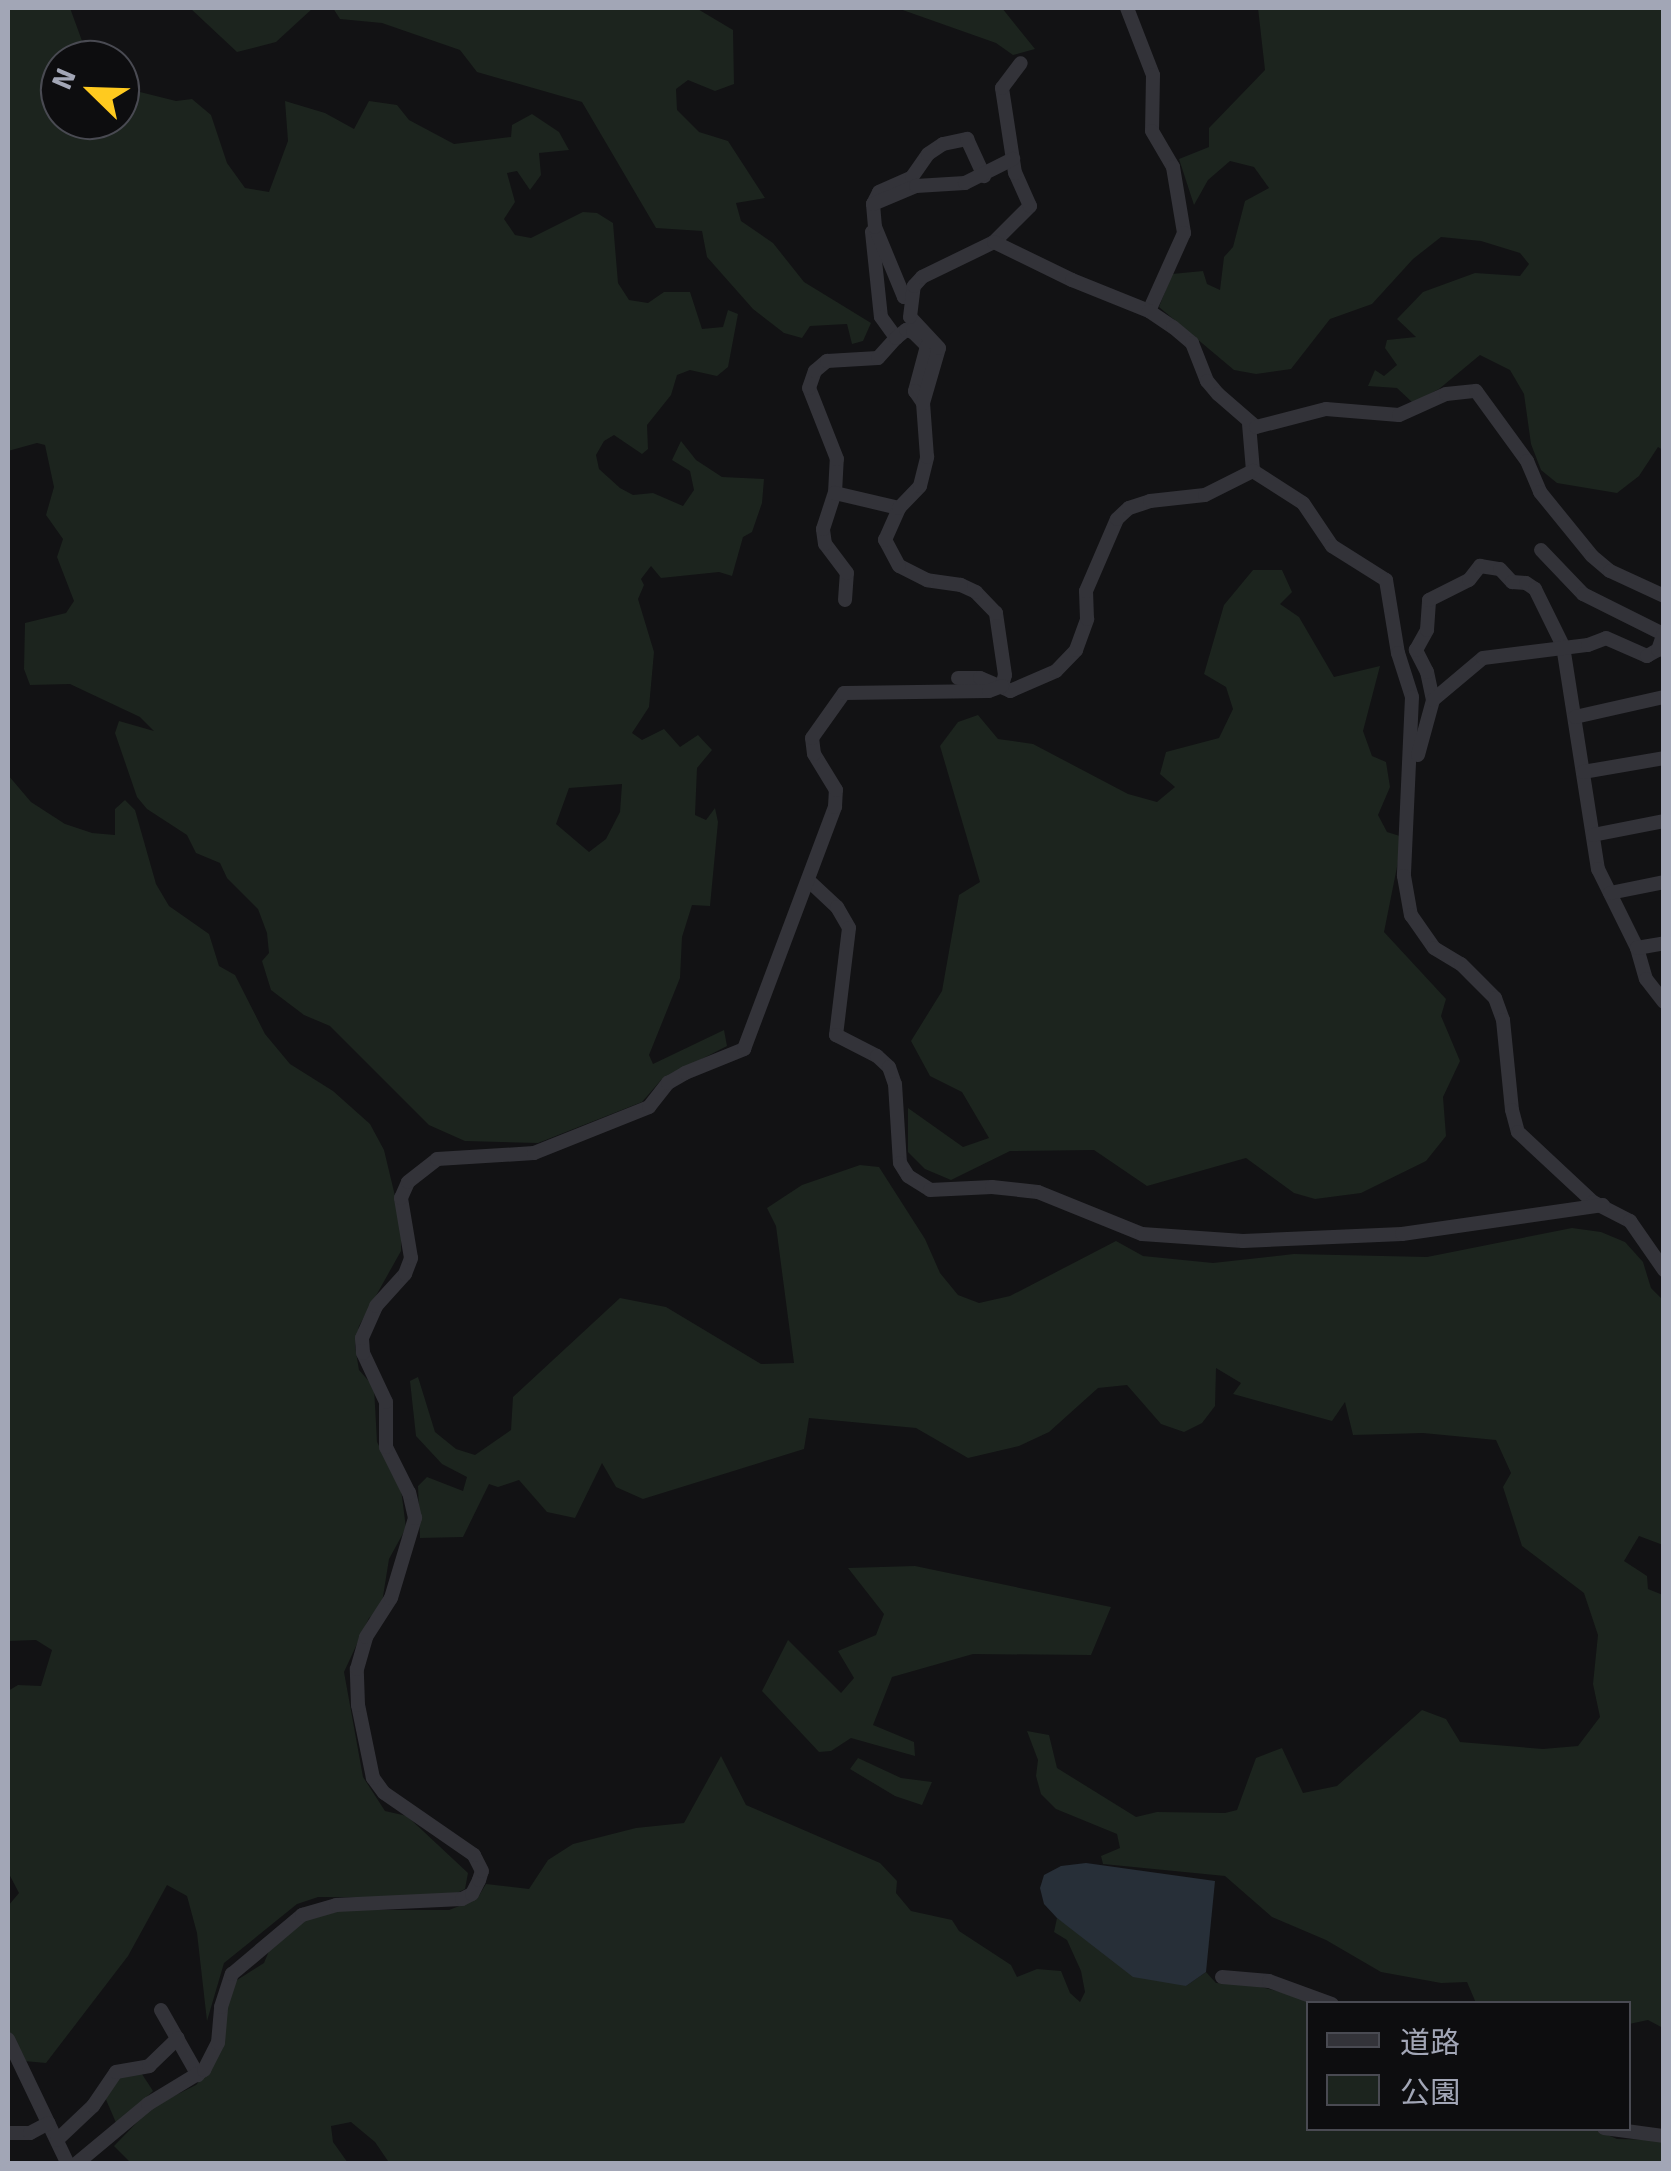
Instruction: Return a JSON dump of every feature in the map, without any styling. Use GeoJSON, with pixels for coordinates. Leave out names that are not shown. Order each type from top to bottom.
{"type":"FeatureCollection","features":[{"type":"Feature","properties":{"kind":"street"},"geometry":{"type":"LineString","coordinates":[[1127,8],[1152,76],[1152,131],[1172,167],[1184,233],[1149,311]]}},
{"type":"Feature","properties":{"kind":"street"},"geometry":{"type":"LineString","coordinates":[[1002,686],[1005,675],[999,627],[987,604],[961,585],[927,580],[892,558],[885,540],[899,508],[924,477],[922,403],[938,348],[910,316],[911,297],[922,277],[994,242],[1030,206],[1015,173],[1002,88],[1021,63]]}},
{"type":"Feature","properties":{"kind":"street"},"geometry":{"type":"LineString","coordinates":[[896,338],[881,317],[872,204],[879,192],[912,177],[928,154],[942,144],[967,139],[984,176]]}},
{"type":"Feature","properties":{"kind":"street"},"geometry":{"type":"LineString","coordinates":[[872,204],[916,186],[964,182],[984,176],[1014,159]]}},
{"type":"Feature","properties":{"kind":"street"},"geometry":{"type":"LineString","coordinates":[[875,227],[904,297],[911,297]]}},
{"type":"Feature","properties":{"kind":"street"},"geometry":{"type":"LineString","coordinates":[[994,242],[1149,311],[1192,343],[1207,380],[1256,426],[1326,409],[1400,415],[1446,394],[1476,392],[1527,461],[1540,492],[1592,556],[1610,571],[1664,596]]}},
{"type":"Feature","properties":{"kind":"street"},"geometry":{"type":"LineString","coordinates":[[845,600],[847,573],[825,544],[823,529],[835,493],[837,459],[809,388],[811,378],[827,361],[878,358],[906,330],[927,346],[915,391],[922,403]]}},
{"type":"Feature","properties":{"kind":"street"},"geometry":{"type":"LineString","coordinates":[[1250,424],[1253,471]]}},
{"type":"Feature","properties":{"kind":"street"},"geometry":{"type":"LineString","coordinates":[[958,678],[980,678],[1024,689],[1070,662],[1086,619],[1086,591],[1108,535],[1130,508],[1150,501],[1205,495],[1253,471]]}},
{"type":"Feature","properties":{"kind":"street"},"geometry":{"type":"LineString","coordinates":[[1253,471],[1303,503],[1332,546],[1386,580],[1398,653],[1412,697],[1404,876],[1410,916],[1434,948],[1460,964],[1496,998],[1503,1020],[1512,1110],[1518,1132],[1593,1202],[1630,1221],[1664,1270]]}},
{"type":"Feature","properties":{"kind":"street"},"geometry":{"type":"LineString","coordinates":[[835,493],[899,508]]}},
{"type":"Feature","properties":{"kind":"street"},"geometry":{"type":"LineString","coordinates":[[1433,700],[1483,658],[1606,638],[1646,656],[1658,650],[1663,634],[1583,594],[1541,550]]}},
{"type":"Feature","properties":{"kind":"street"},"geometry":{"type":"LineString","coordinates":[[1412,756],[1419,755],[1433,700],[1428,672],[1416,650],[1427,630],[1429,600],[1469,580],[1480,566],[1500,568],[1512,582],[1535,588],[1563,646],[1598,870],[1636,948],[1646,979],[1664,1002]]}},
{"type":"Feature","properties":{"kind":"street"},"geometry":{"type":"LineString","coordinates":[[8,2040],[72,2164],[148,2104],[198,2075],[218,2044],[220,2007],[232,1974],[302,1915],[336,1904],[462,1899],[472,1894],[482,1871],[474,1855],[384,1793],[374,1778],[358,1705],[356,1669],[366,1638],[391,1598],[415,1518],[409,1493],[386,1446],[386,1402],[363,1353],[362,1338],[376,1306],[405,1274],[410,1258],[401,1198],[408,1182],[437,1159],[534,1153],[649,1107],[668,1084],[685,1073],[744,1049],[835,807],[836,790],[814,754],[812,738],[844,692],[989,691],[1002,686]]}},
{"type":"Feature","properties":{"kind":"street"},"geometry":{"type":"LineString","coordinates":[[1575,717],[1664,697]]}},
{"type":"Feature","properties":{"kind":"street"},"geometry":{"type":"LineString","coordinates":[[1583,772],[1664,758]]}},
{"type":"Feature","properties":{"kind":"street"},"geometry":{"type":"LineString","coordinates":[[1593,835],[1664,821]]}},
{"type":"Feature","properties":{"kind":"street"},"geometry":{"type":"LineString","coordinates":[[808,880],[837,907],[849,928],[836,1035],[877,1056],[888,1067],[895,1084],[900,1163],[908,1176],[930,1190],[992,1187],[1038,1192],[1142,1234],[1243,1241],[1402,1234],[1604,1205]]}},
{"type":"Feature","properties":{"kind":"street"},"geometry":{"type":"LineString","coordinates":[[1610,892],[1664,882]]}},
{"type":"Feature","properties":{"kind":"street"},"geometry":{"type":"LineString","coordinates":[[1636,948],[1664,943]]}},
{"type":"Feature","properties":{"kind":"street"},"geometry":{"type":"LineString","coordinates":[[1222,1977],[1269,1982],[1323,2001]]}},
{"type":"Feature","properties":{"kind":"street"},"geometry":{"type":"LineString","coordinates":[[162,2010],[198,2075]]}},
{"type":"Feature","properties":{"kind":"street"},"geometry":{"type":"LineString","coordinates":[[57,2140],[93,2106],[116,2072],[150,2066],[178,2038]]}},
{"type":"Feature","properties":{"kind":"street"},"geometry":{"type":"LineString","coordinates":[[8,2133],[30,2133],[48,2123]]}},
{"type":"Feature","properties":{"kind":"street"},"geometry":{"type":"LineString","coordinates":[[1626,2131],[1664,2136]]}},
{"type":"Feature","properties":{"kind":"green space"},"geometry":{"type":"Polygon","coordinates":[[[8,8],[70,8],[82,40],[40,40],[40,140],[140,140],[140,92],[176,101],[192,99],[211,115],[227,163],[245,188],[269,192],[288,141],[285,101],[325,113],[354,129],[369,101],[397,105],[409,120],[454,144],[511,137],[512,125],[532,114],[559,132],[569,150],[539,153],[541,175],[530,190],[517,171],[507,173],[515,202],[504,219],[515,235],[531,238],[583,212],[597,213],[613,223],[618,283],[629,300],[648,303],[664,292],[690,292],[702,329],[723,327],[728,310],[738,314],[728,367],[717,376],[690,370],[677,375],[671,395],[647,425],[648,449],[642,454],[614,435],[604,441],[596,455],[599,469],[620,488],[633,495],[653,493],[683,506],[694,490],[690,471],[672,460],[681,441],[696,460],[722,477],[764,479],[762,503],[752,532],[743,537],[732,576],[719,572],[661,578],[651,566],[641,579],[644,585],[638,599],[654,652],[649,707],[632,733],[642,740],[664,729],[680,747],[698,735],[712,750],[697,768],[695,815],[706,820],[715,808],[718,822],[710,906],[692,905],[682,937],[680,978],[649,1055],[653,1064],[724,1030],[727,1046],[661,1080],[642,1102],[538,1143],[465,1141],[429,1125],[330,1026],[304,1015],[271,990],[262,961],[269,953],[267,933],[258,909],[227,878],[220,863],[196,853],[187,835],[147,809],[137,797],[115,733],[119,721],[154,731],[140,717],[70,684],[30,685],[24,669],[25,623],[66,613],[74,601],[57,557],[63,539],[46,515],[54,487],[45,445],[37,443],[8,451],[8,8]],[[622,784],[569,788],[556,824],[589,852],[606,839],[620,812],[622,784]]]}},
{"type":"Feature","properties":{"kind":"green space"},"geometry":{"type":"Polygon","coordinates":[[[190,8],[313,8],[276,42],[237,52],[190,8]]]}},
{"type":"Feature","properties":{"kind":"green space"},"geometry":{"type":"Polygon","coordinates":[[[333,8],[696,8],[733,30],[734,84],[715,91],[688,80],[676,89],[677,110],[699,132],[728,141],[765,198],[736,203],[741,221],[773,243],[804,282],[871,323],[863,341],[852,344],[847,324],[810,326],[802,338],[784,333],[753,309],[707,257],[702,231],[656,228],[582,102],[477,72],[460,50],[382,23],[340,19],[333,8]]]}},
{"type":"Feature","properties":{"kind":"green space"},"geometry":{"type":"Polygon","coordinates":[[[897,8],[1002,8],[1035,49],[1013,55],[996,43],[897,8]]]}},
{"type":"Feature","properties":{"kind":"green space"},"geometry":{"type":"Polygon","coordinates":[[[1258,8],[1663,8],[1663,450],[1658,447],[1639,476],[1617,493],[1557,483],[1541,470],[1531,444],[1524,394],[1510,370],[1480,355],[1439,389],[1413,403],[1397,388],[1368,386],[1375,370],[1384,376],[1397,365],[1385,348],[1387,340],[1416,337],[1397,319],[1423,292],[1475,273],[1520,276],[1529,264],[1520,253],[1481,241],[1441,237],[1413,259],[1372,304],[1330,319],[1291,369],[1256,374],[1234,370],[1159,307],[1172,274],[1203,271],[1207,284],[1220,290],[1224,257],[1233,247],[1245,201],[1269,188],[1254,167],[1230,161],[1208,180],[1194,205],[1179,159],[1209,147],[1209,128],[1265,70],[1258,8]]]}},
{"type":"Feature","properties":{"kind":"green space"},"geometry":{"type":"Polygon","coordinates":[[[1253,570],[1282,570],[1292,592],[1280,604],[1299,617],[1334,677],[1380,666],[1363,731],[1372,756],[1386,762],[1390,787],[1378,815],[1387,832],[1403,837],[1384,932],[1446,999],[1441,1016],[1460,1061],[1443,1097],[1446,1136],[1426,1161],[1361,1193],[1315,1199],[1294,1193],[1246,1158],[1147,1186],[1094,1150],[1010,1151],[951,1180],[925,1169],[908,1152],[908,1108],[963,1147],[989,1138],[962,1092],[930,1076],[911,1041],[942,991],[959,895],[980,882],[940,746],[958,722],[978,715],[998,739],[1033,744],[1128,794],[1157,802],[1175,787],[1160,774],[1166,752],[1219,738],[1233,709],[1226,687],[1204,674],[1224,605],[1253,570]]]}},
{"type":"Feature","properties":{"kind":"green space"},"geometry":{"type":"Polygon","coordinates":[[[8,775],[31,802],[65,824],[92,833],[115,835],[115,809],[125,800],[135,810],[156,884],[169,906],[209,934],[219,966],[235,975],[265,1034],[290,1064],[333,1091],[370,1124],[384,1150],[401,1221],[401,1251],[359,1326],[355,1346],[359,1370],[374,1387],[377,1442],[401,1489],[406,1528],[389,1559],[381,1609],[369,1618],[344,1672],[363,1777],[385,1811],[407,1816],[468,1873],[465,1889],[447,1898],[318,1897],[297,1904],[224,1963],[207,2021],[197,1933],[187,1896],[167,1885],[128,1956],[46,2063],[24,2061],[8,2035],[8,1906],[19,1893],[8,1872],[8,1691],[18,1685],[41,1686],[52,1650],[36,1640],[8,1641],[8,775]]]}},
{"type":"Feature","properties":{"kind":"green space"},"geometry":{"type":"Polygon","coordinates":[[[860,1165],[879,1167],[925,1239],[940,1273],[958,1295],[979,1303],[1010,1296],[1116,1241],[1143,1256],[1213,1263],[1294,1254],[1427,1257],[1572,1228],[1601,1232],[1625,1242],[1643,1262],[1651,1288],[1663,1300],[1663,1545],[1639,1536],[1624,1561],[1647,1576],[1648,1589],[1663,1595],[1663,2028],[1648,2020],[1631,2024],[1631,2001],[1475,2001],[1467,1982],[1441,1983],[1381,1972],[1326,1940],[1272,1917],[1225,1876],[1103,1864],[1101,1856],[1120,1848],[1117,1834],[1056,1809],[1041,1794],[1036,1776],[1038,1760],[1027,1731],[1049,1735],[1057,1768],[1136,1817],[1157,1812],[1237,1810],[1256,1758],[1282,1748],[1303,1793],[1337,1786],[1422,1710],[1446,1719],[1460,1742],[1543,1749],[1578,1746],[1600,1717],[1593,1684],[1598,1635],[1584,1593],[1522,1546],[1503,1487],[1511,1473],[1496,1440],[1423,1433],[1353,1435],[1345,1402],[1332,1421],[1233,1394],[1241,1383],[1216,1368],[1215,1406],[1202,1423],[1184,1432],[1161,1424],[1127,1385],[1098,1388],[1049,1432],[1019,1446],[968,1458],[916,1428],[809,1418],[804,1449],[643,1499],[616,1487],[602,1463],[575,1518],[547,1512],[519,1480],[498,1487],[489,1484],[463,1537],[420,1538],[418,1486],[427,1477],[463,1491],[467,1477],[442,1464],[416,1436],[410,1381],[418,1377],[435,1432],[456,1449],[475,1455],[511,1430],[513,1397],[620,1298],[666,1307],[761,1364],[794,1363],[776,1226],[767,1208],[802,1185],[860,1165]]]}},
{"type":"Feature","properties":{"kind":"green space"},"geometry":{"type":"Polygon","coordinates":[[[915,1566],[1111,1607],[1091,1655],[973,1654],[892,1677],[873,1725],[914,1742],[915,1756],[851,1738],[831,1751],[819,1752],[762,1691],[788,1640],[841,1693],[854,1678],[838,1651],[876,1635],[884,1614],[848,1568],[915,1566]]]}},
{"type":"Feature","properties":{"kind":"green space"},"geometry":{"type":"Polygon","coordinates":[[[721,1756],[746,1805],[880,1863],[897,1881],[896,1893],[911,1911],[952,1920],[959,1931],[1011,1965],[1017,1977],[1037,1969],[1061,1971],[1070,1993],[1080,2002],[1085,1992],[1081,1971],[1067,1940],[1054,1932],[1057,1918],[1090,1940],[1186,1986],[1206,1972],[1216,1983],[1253,1985],[1316,2001],[1306,2001],[1306,2131],[1599,2131],[1617,2139],[1663,2140],[1664,2163],[390,2164],[375,2142],[351,2122],[331,2126],[333,2142],[348,2163],[131,2163],[114,2146],[152,2107],[196,2085],[210,2069],[234,1982],[264,1963],[271,1946],[308,1919],[344,1910],[449,1910],[477,1899],[486,1884],[529,1889],[548,1860],[573,1844],[636,1828],[684,1823],[721,1756]]]}},
{"type":"Feature","properties":{"kind":"green space"},"geometry":{"type":"Polygon","coordinates":[[[858,1758],[901,1778],[932,1782],[922,1805],[895,1796],[850,1769],[858,1758]]]}},
{"type":"Feature","properties":{"kind":"green space"},"geometry":{"type":"Polygon","coordinates":[[[142,2074],[153,2091],[117,2125],[104,2095],[119,2076],[142,2074]]]}},
{"type":"Feature","properties":{"kind":"shaded area"},"geometry":{"type":"Polygon","coordinates":[[[1086,1863],[1215,1881],[1206,1972],[1186,1986],[1133,1977],[1057,1918],[1044,1904],[1040,1888],[1044,1875],[1061,1866],[1086,1863]]]}}]}
